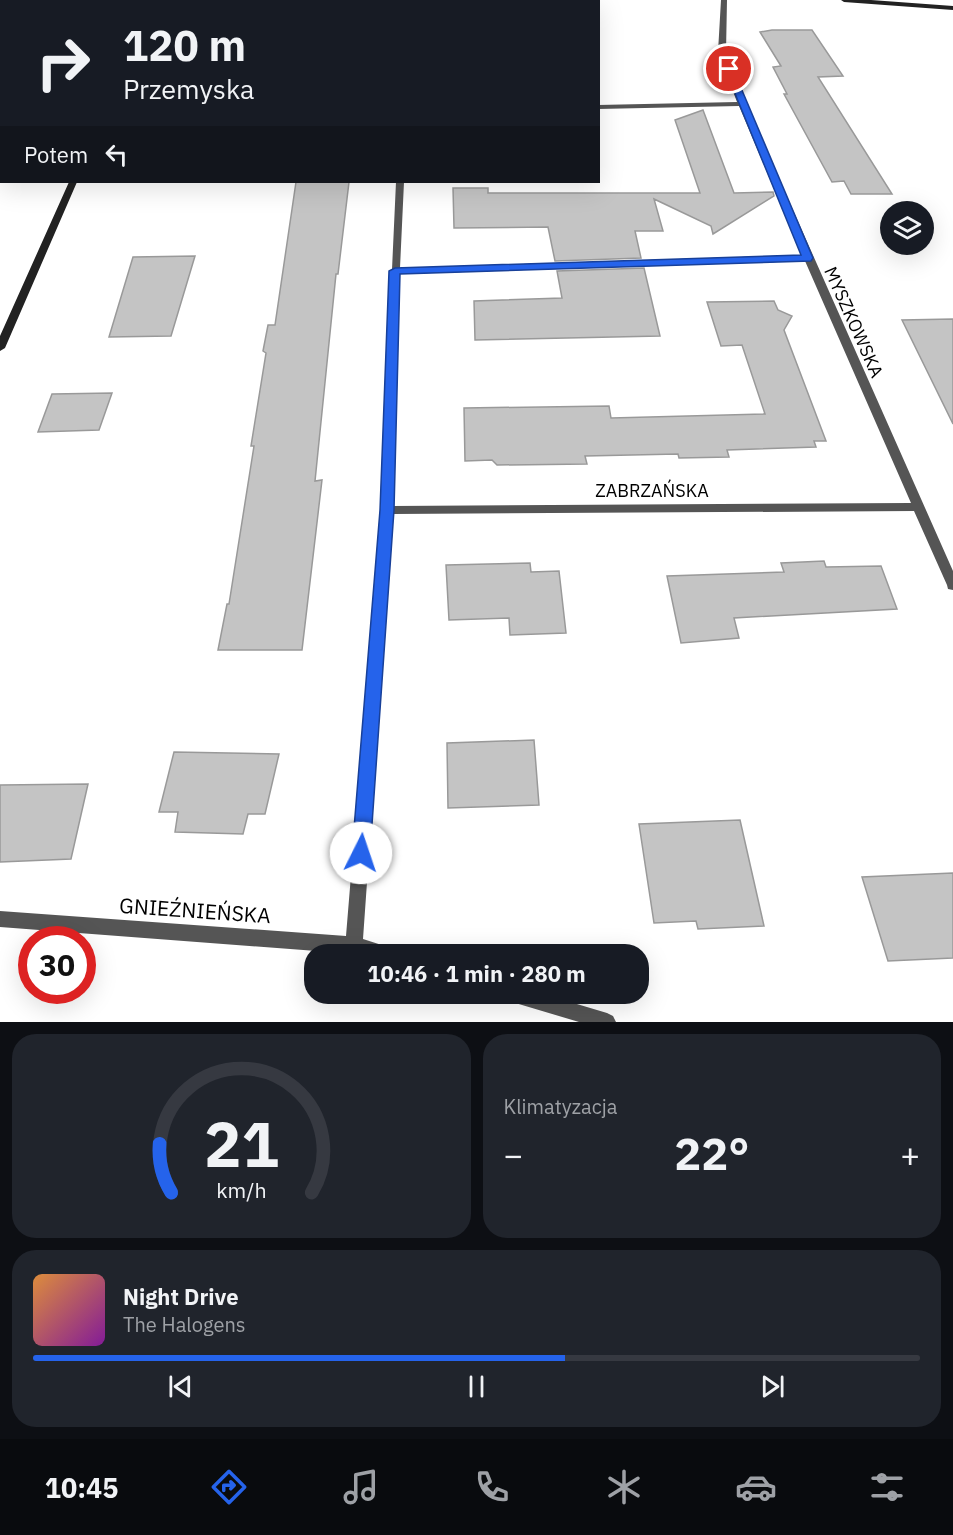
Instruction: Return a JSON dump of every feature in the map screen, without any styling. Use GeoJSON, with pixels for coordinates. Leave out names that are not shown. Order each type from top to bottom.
{"type":"FeatureCollection","features":[{"type":"Feature","properties":{"kind":"street","name":"MYSZKOWSKA"},"geometry":{"type":"LineString","coordinates":[[724,0],[722,52],[742,104],[953,585]]}},
{"type":"Feature","properties":{"kind":"street"},"geometry":{"type":"LineString","coordinates":[[844,0],[953,8]]}},
{"type":"Feature","properties":{"kind":"street"},"geometry":{"type":"LineString","coordinates":[[600,107],[742,104]]}},
{"type":"Feature","properties":{"kind":"street"},"geometry":{"type":"LineString","coordinates":[[0,348],[73,183]]}},
{"type":"Feature","properties":{"kind":"street"},"geometry":{"type":"LineString","coordinates":[[354,944],[387,510],[400,183]]}},
{"type":"Feature","properties":{"kind":"street"},"geometry":{"type":"LineString","coordinates":[[395,271],[808,258]]}},
{"type":"Feature","properties":{"kind":"street","name":"ZABRZAŃSKA"},"geometry":{"type":"LineString","coordinates":[[387,510],[918,507]]}},
{"type":"Feature","properties":{"kind":"street","name":"GNIEŹNIEŃSKA"},"geometry":{"type":"LineString","coordinates":[[0,919],[340,944]]}},
{"type":"Feature","properties":{"kind":"street"},"geometry":{"type":"LineString","coordinates":[[548,1004],[607,1022]]}},
{"type":"Feature","properties":{"kind":"building"},"geometry":{"type":"Polygon","coordinates":[[[812,30],[843,76],[818,77],[892,194],[851,194],[844,181],[832,182],[784,94],[787,94],[773,67],[781,66],[760,32],[812,30]]]}},
{"type":"Feature","properties":{"kind":"building"},"geometry":{"type":"Polygon","coordinates":[[[703,110],[734,193],[773,192],[774,196],[713,234],[711,226],[654,199],[663,231],[635,231],[641,258],[555,261],[548,227],[454,228],[453,188],[488,188],[488,193],[700,193],[675,120],[703,110]]]}},
{"type":"Feature","properties":{"kind":"building"},"geometry":{"type":"Polygon","coordinates":[[[296,183],[349,183],[338,274],[336,274],[315,481],[322,480],[302,650],[218,650],[227,604],[229,604],[254,446],[251,446],[266,353],[263,351],[268,325],[275,325],[296,183]]]}},
{"type":"Feature","properties":{"kind":"building"},"geometry":{"type":"Polygon","coordinates":[[[195,256],[171,336],[109,337],[133,257],[195,256]]]}},
{"type":"Feature","properties":{"kind":"building"},"geometry":{"type":"Polygon","coordinates":[[[644,268],[660,336],[475,340],[474,301],[562,298],[557,271],[644,268]]]}},
{"type":"Feature","properties":{"kind":"building"},"geometry":{"type":"Polygon","coordinates":[[[774,301],[778,310],[792,316],[784,330],[826,441],[814,441],[816,447],[727,450],[729,457],[679,458],[678,454],[585,456],[587,464],[497,465],[492,460],[465,461],[464,408],[609,406],[611,418],[765,414],[742,345],[721,346],[707,302],[774,301]]]}},
{"type":"Feature","properties":{"kind":"building"},"geometry":{"type":"Polygon","coordinates":[[[953,319],[953,424],[902,320],[953,319]]]}},
{"type":"Feature","properties":{"kind":"building"},"geometry":{"type":"Polygon","coordinates":[[[112,393],[99,430],[38,432],[52,394],[112,393]]]}},
{"type":"Feature","properties":{"kind":"building"},"geometry":{"type":"Polygon","coordinates":[[[824,561],[826,567],[881,566],[897,609],[734,618],[739,638],[681,643],[667,576],[784,572],[781,563],[824,561]]]}},
{"type":"Feature","properties":{"kind":"building"},"geometry":{"type":"Polygon","coordinates":[[[530,563],[531,572],[559,571],[566,633],[510,635],[509,618],[449,620],[446,565],[530,563]]]}},
{"type":"Feature","properties":{"kind":"building"},"geometry":{"type":"Polygon","coordinates":[[[534,740],[539,805],[448,808],[447,743],[534,740]]]}},
{"type":"Feature","properties":{"kind":"building"},"geometry":{"type":"Polygon","coordinates":[[[174,752],[279,754],[265,814],[248,814],[243,834],[175,832],[178,812],[159,812],[174,752]]]}},
{"type":"Feature","properties":{"kind":"building"},"geometry":{"type":"Polygon","coordinates":[[[88,784],[71,859],[0,862],[0,785],[88,784]]]}},
{"type":"Feature","properties":{"kind":"building"},"geometry":{"type":"Polygon","coordinates":[[[740,820],[764,926],[698,929],[696,921],[654,923],[639,824],[740,820]]]}},
{"type":"Feature","properties":{"kind":"building"},"geometry":{"type":"Polygon","coordinates":[[[953,873],[953,958],[888,961],[862,877],[953,873]]]}},
{"type":"Feature","properties":{"kind":"route"},"geometry":{"type":"LineString","coordinates":[[361,853],[387,510],[395,271],[808,258],[729,69]]}}]}
